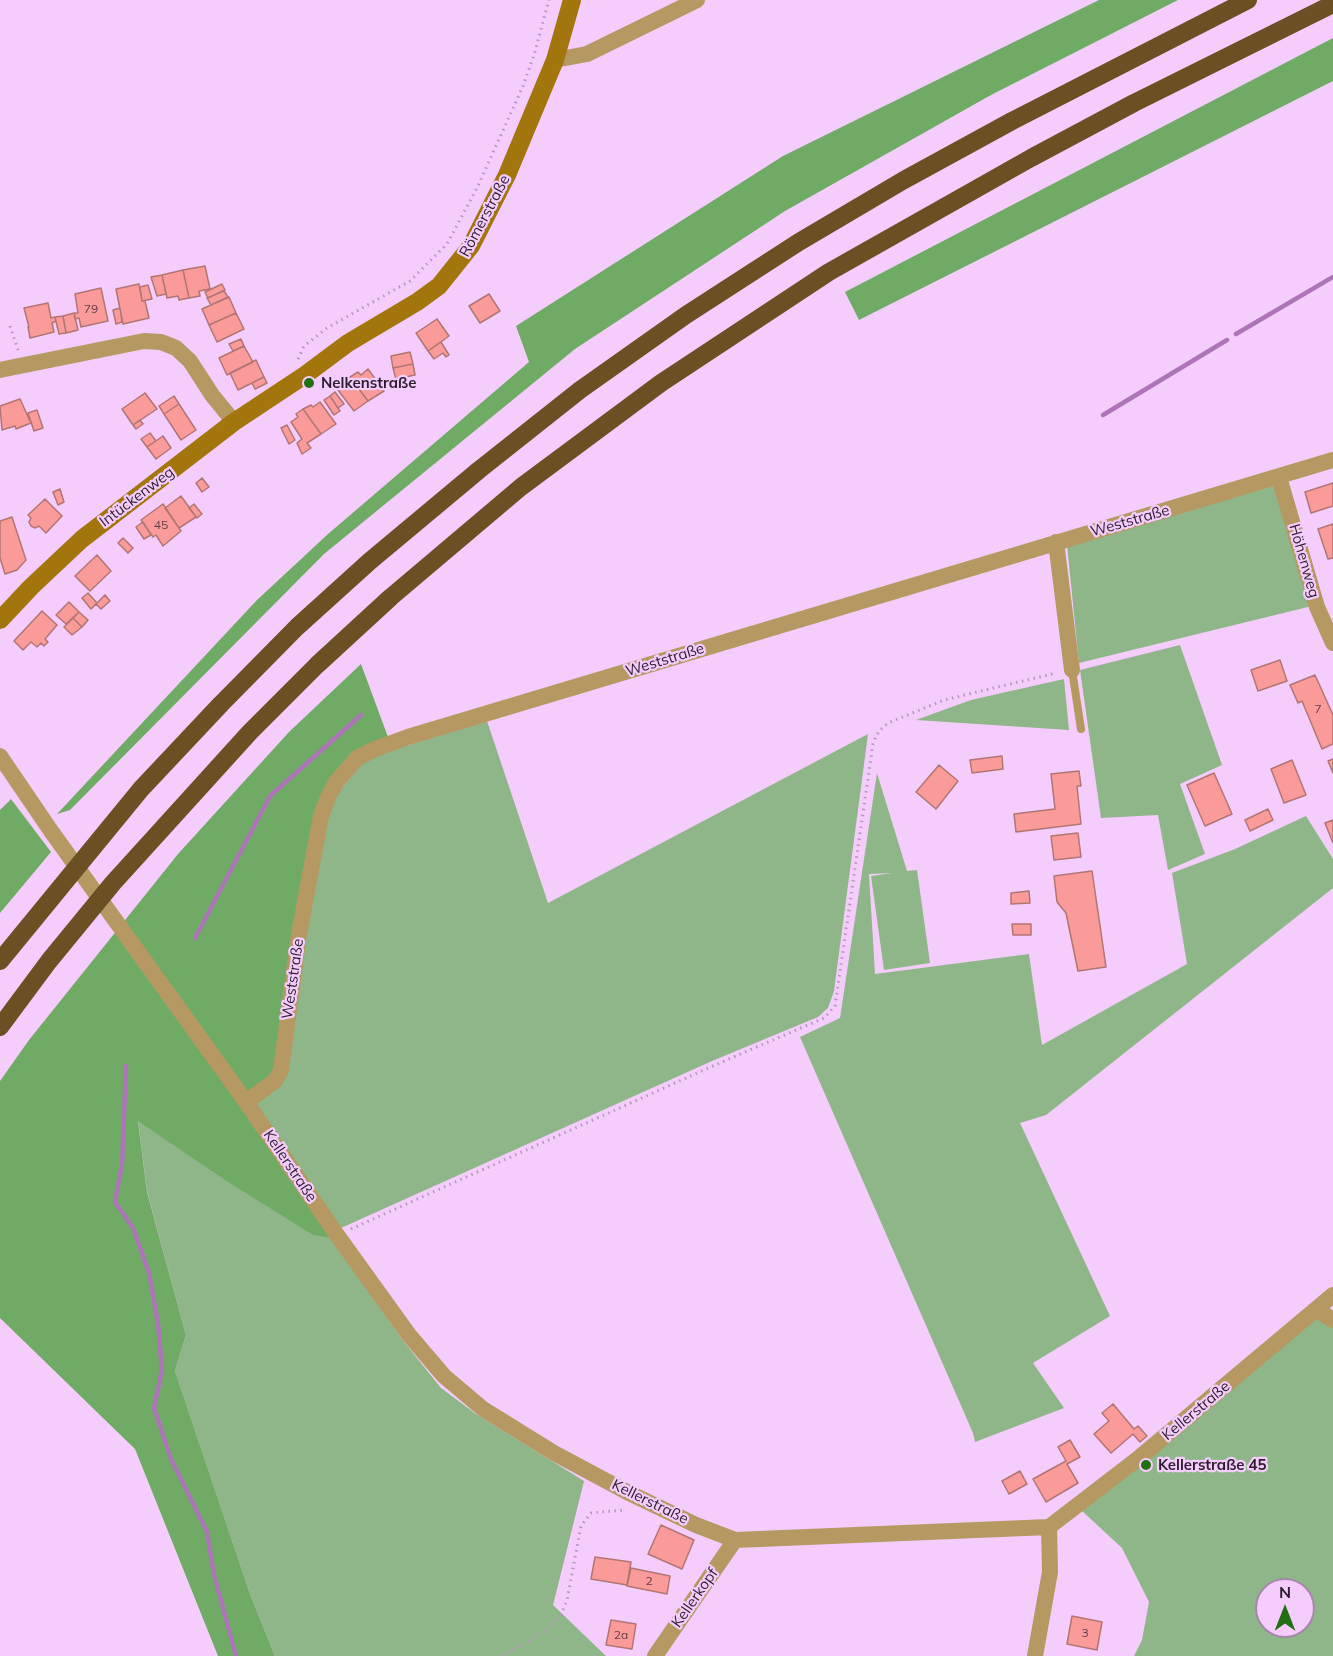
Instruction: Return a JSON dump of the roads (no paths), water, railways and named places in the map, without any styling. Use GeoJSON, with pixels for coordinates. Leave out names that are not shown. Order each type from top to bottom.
{"type":"FeatureCollection","features":[{"type":"Feature","properties":{"kind":"highway"},"geometry":{"type":"LineString","coordinates":[[0,961],[141,789],[220,704],[297,627],[379,553],[580,390],[686,315],[799,242],[904,180],[1012,121],[1248,0]]}},
{"type":"Feature","properties":{"kind":"highway"},"geometry":{"type":"LineString","coordinates":[[0,1027],[49,961],[113,883],[250,732],[391,597],[521,487],[661,383],[829,272],[1041,152],[1333,4]]}},
{"type":"Feature","properties":{"kind":"street","name":"Römerstraße"},"geometry":{"type":"LineString","coordinates":[[286,388],[348,343],[417,302],[439,285],[459,264],[479,232],[507,175],[555,60],[572,0]]}},
{"type":"Feature","properties":{"kind":"street"},"geometry":{"type":"LineString","coordinates":[[555,60],[587,54],[697,0]]}},
{"type":"Feature","properties":{"kind":"street"},"geometry":{"type":"LineString","coordinates":[[0,370],[144,341],[161,342],[176,348],[190,361],[234,422]]}},
{"type":"Feature","properties":{"kind":"street","name":"Intückenweg"},"geometry":{"type":"LineString","coordinates":[[0,620],[82,539],[234,422],[286,388]]}},
{"type":"Feature","properties":{"kind":"street","name":"Weststraße"},"geometry":{"type":"LineString","coordinates":[[246,1102],[275,1081],[281,1070],[299,934],[321,816],[337,781],[357,758],[408,737],[1333,460]]}},
{"type":"Feature","properties":{"kind":"street","name":"Höhenweg"},"geometry":{"type":"LineString","coordinates":[[1279,477],[1317,607],[1333,644]]}},
{"type":"Feature","properties":{"kind":"street"},"geometry":{"type":"LineString","coordinates":[[1056,542],[1072,669]]}},
{"type":"Feature","properties":{"kind":"street","name":"Kellerstraße"},"geometry":{"type":"LineString","coordinates":[[0,756],[51,831],[246,1102],[337,1236],[409,1335],[444,1376],[483,1409],[554,1453],[696,1525],[735,1540],[1049,1527],[1140,1457],[1333,1295]]}},
{"type":"Feature","properties":{"kind":"street"},"geometry":{"type":"LineString","coordinates":[[1317,1310],[1333,1320]]}},
{"type":"Feature","properties":{"kind":"street"},"geometry":{"type":"LineString","coordinates":[[1035,1656],[1050,1572],[1049,1527]]}},
{"type":"Feature","properties":{"kind":"street","name":"Kellerkopf"},"geometry":{"type":"LineString","coordinates":[[655,1656],[735,1540]]}},
{"type":"Feature","properties":{"kind":"lane"},"geometry":{"type":"LineString","coordinates":[[1072,669],[1081,729]]}},
{"type":"Feature","properties":{"kind":"waterway"},"geometry":{"type":"LineString","coordinates":[[1236,334],[1333,277]]}},
{"type":"Feature","properties":{"kind":"waterway"},"geometry":{"type":"LineString","coordinates":[[1103,415],[1227,340]]}},
{"type":"Feature","properties":{"kind":"waterway"},"geometry":{"type":"LineString","coordinates":[[195,938],[270,796],[361,715]]}},
{"type":"Feature","properties":{"kind":"waterway"},"geometry":{"type":"LineString","coordinates":[[126,1066],[122,1164],[115,1202],[133,1228],[149,1273],[158,1324],[162,1370],[154,1408],[171,1459],[207,1532],[214,1575],[236,1656]]}},
{"type":"Feature","properties":{"kind":"place","name":"Nelkenstraße"},"geometry":{"type":"Point","coordinates":[309,383]}},
{"type":"Feature","properties":{"kind":"place","name":"Kellerstraße 45"},"geometry":{"type":"Point","coordinates":[1146,1465]}}]}
